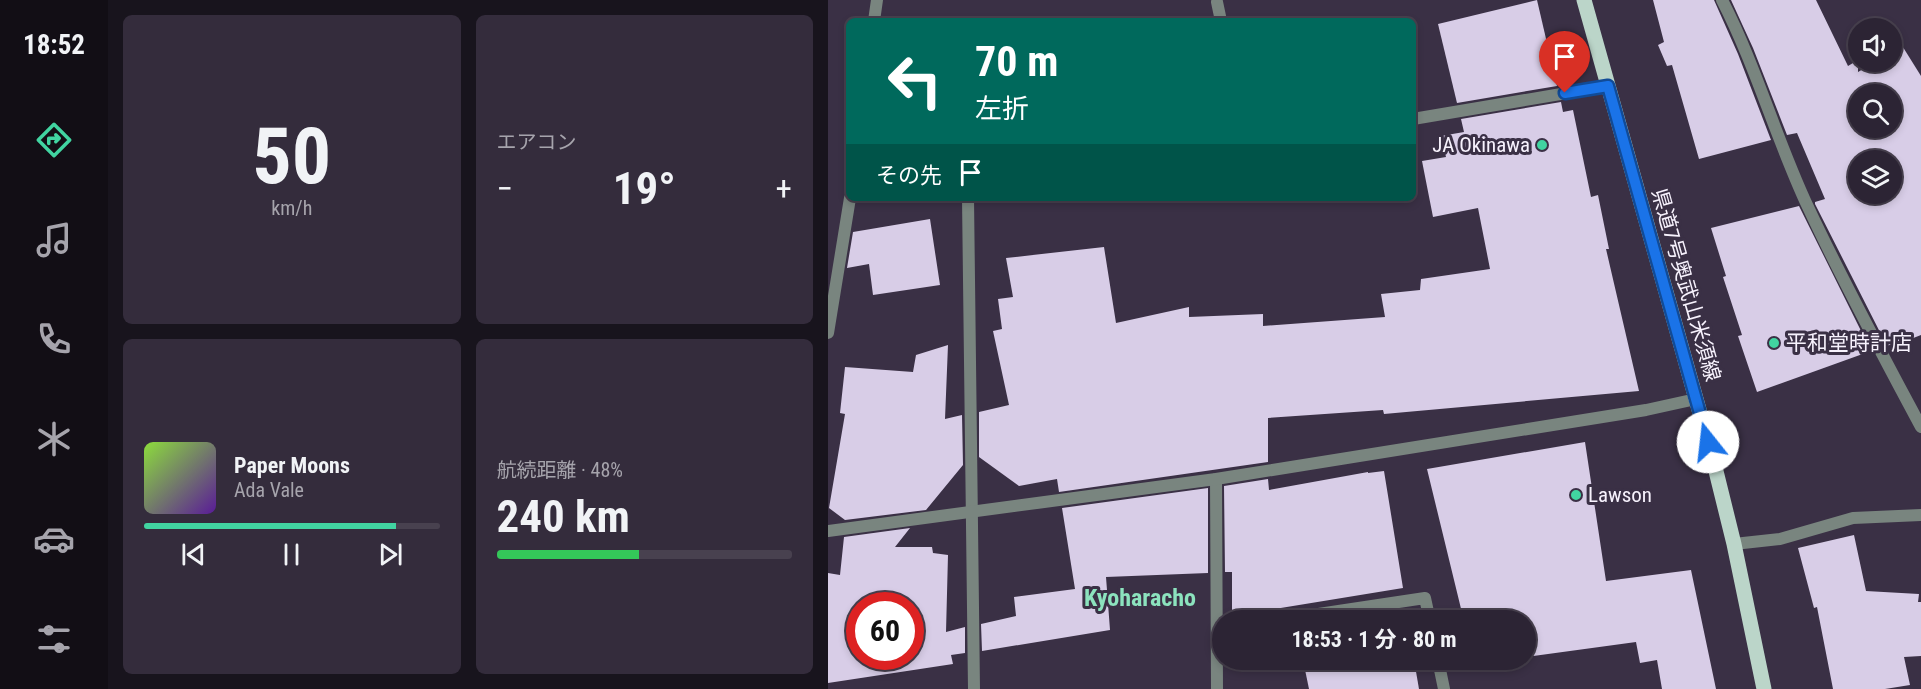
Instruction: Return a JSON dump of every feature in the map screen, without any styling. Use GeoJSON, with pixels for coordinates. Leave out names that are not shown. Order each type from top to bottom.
{"type":"FeatureCollection","features":[{"type":"Feature","properties":{"kind":"main road","name":"県道7号奥武山米須線"},"geometry":{"type":"LineString","coordinates":[[1584,0],[1696,399],[1734,544],[1764,689]]}},
{"type":"Feature","properties":{"kind":"street"},"geometry":{"type":"LineString","coordinates":[[874,18],[877,0]]}},
{"type":"Feature","properties":{"kind":"street"},"geometry":{"type":"LineString","coordinates":[[1722,0],[1746,51],[1807,205],[1865,323],[1921,427]]}},
{"type":"Feature","properties":{"kind":"street"},"geometry":{"type":"LineString","coordinates":[[1218,2],[1221,18]]}},
{"type":"Feature","properties":{"kind":"street"},"geometry":{"type":"LineString","coordinates":[[1416,118],[1608,86]]}},
{"type":"Feature","properties":{"kind":"street"},"geometry":{"type":"LineString","coordinates":[[828,333],[850,201]]}},
{"type":"Feature","properties":{"kind":"street"},"geometry":{"type":"LineString","coordinates":[[968,201],[975,689]]}},
{"type":"Feature","properties":{"kind":"street"},"geometry":{"type":"LineString","coordinates":[[828,531],[1216,479],[1696,399]]}},
{"type":"Feature","properties":{"kind":"street"},"geometry":{"type":"LineString","coordinates":[[1216,479],[1219,610]]}},
{"type":"Feature","properties":{"kind":"street"},"geometry":{"type":"LineString","coordinates":[[1734,544],[1780,539],[1853,518],[1921,515]]}},
{"type":"Feature","properties":{"kind":"street"},"geometry":{"type":"LineString","coordinates":[[1345,610],[1425,598],[1428,610]]}},
{"type":"Feature","properties":{"kind":"street"},"geometry":{"type":"LineString","coordinates":[[1217,689],[1218,670]]}},
{"type":"Feature","properties":{"kind":"street"},"geometry":{"type":"LineString","coordinates":[[1440,670],[1444,689]]}},
{"type":"Feature","properties":{"kind":"building"},"geometry":{"type":"Polygon","coordinates":[[[1537,0],[1557,86],[1457,103],[1438,24],[1537,0]]]}},
{"type":"Feature","properties":{"kind":"building"},"geometry":{"type":"Polygon","coordinates":[[[1653,0],[1714,0],[1738,54],[1771,140],[1699,159],[1672,65],[1667,66],[1658,45],[1664,42],[1653,0]]]}},
{"type":"Feature","properties":{"kind":"building"},"geometry":{"type":"Polygon","coordinates":[[[1731,0],[1816,0],[1848,66],[1848,72],[1902,72],[1902,46],[1921,76],[1921,335],[1887,346],[1815,204],[1825,199],[1797,133],[1787,135],[1753,48],[1731,0]]]}},
{"type":"Feature","properties":{"kind":"building"},"geometry":{"type":"Polygon","coordinates":[[[1561,102],[1563,112],[1573,110],[1591,197],[1598,195],[1609,249],[1606,249],[1639,391],[1384,414],[1383,410],[1268,418],[1268,462],[1059,492],[1057,479],[1019,486],[979,457],[979,412],[1009,405],[993,331],[1002,329],[998,299],[1013,297],[1006,258],[1104,247],[1116,323],[1189,307],[1189,317],[1263,314],[1263,326],[1385,317],[1381,294],[1420,290],[1421,279],[1490,269],[1478,208],[1433,217],[1422,161],[1446,157],[1441,136],[1464,132],[1461,119],[1561,102]]]}},
{"type":"Feature","properties":{"kind":"building"},"geometry":{"type":"Polygon","coordinates":[[[1799,206],[1871,351],[1757,392],[1738,336],[1742,335],[1723,277],[1726,276],[1711,228],[1799,206]]]}},
{"type":"Feature","properties":{"kind":"building"},"geometry":{"type":"Polygon","coordinates":[[[930,219],[940,285],[873,295],[869,264],[847,268],[853,232],[930,219]]]}},
{"type":"Feature","properties":{"kind":"building"},"geometry":{"type":"Polygon","coordinates":[[[948,345],[945,419],[962,415],[963,465],[926,510],[845,520],[829,508],[845,414],[840,413],[845,367],[913,372],[916,355],[948,345]]]}},
{"type":"Feature","properties":{"kind":"building"},"geometry":{"type":"Polygon","coordinates":[[[1585,442],[1606,581],[1691,570],[1716,689],[1662,689],[1657,660],[1640,663],[1636,642],[1536,656],[1536,610],[1461,610],[1427,469],[1585,442]]]}},
{"type":"Feature","properties":{"kind":"building"},"geometry":{"type":"Polygon","coordinates":[[[1384,471],[1403,588],[1269,610],[1232,610],[1232,572],[1225,572],[1224,486],[1268,479],[1269,490],[1384,471]]]}},
{"type":"Feature","properties":{"kind":"building"},"geometry":{"type":"Polygon","coordinates":[[[1208,488],[1208,573],[1106,577],[1110,630],[982,651],[981,624],[1016,616],[1014,597],[1075,589],[1062,508],[1208,488]]]}},
{"type":"Feature","properties":{"kind":"building"},"geometry":{"type":"Polygon","coordinates":[[[910,528],[895,547],[932,547],[933,553],[948,555],[946,632],[965,627],[965,653],[951,655],[953,664],[924,668],[924,592],[846,592],[846,670],[914,670],[828,683],[828,573],[840,575],[844,537],[910,528]]]}},
{"type":"Feature","properties":{"kind":"building"},"geometry":{"type":"Polygon","coordinates":[[[1854,535],[1866,591],[1919,594],[1921,656],[1904,657],[1910,685],[1885,689],[1833,689],[1817,607],[1814,608],[1798,548],[1854,535]]]}},
{"type":"Feature","properties":{"kind":"building"},"geometry":{"type":"Polygon","coordinates":[[[1305,670],[1416,670],[1419,689],[1309,689],[1305,670]]]}},
{"type":"Feature","properties":{"kind":"place","name":"JA Okinawa"},"geometry":{"type":"Point","coordinates":[1542,145]}},
{"type":"Feature","properties":{"kind":"place","name":"平和堂時計店"},"geometry":{"type":"Point","coordinates":[1774,343]}},
{"type":"Feature","properties":{"kind":"place","name":"Lawson"},"geometry":{"type":"Point","coordinates":[1576,495]}},
{"type":"Feature","properties":{"kind":"district","name":"Kyoharacho"},"geometry":{"type":"Point","coordinates":[1140,598]}},
{"type":"Feature","properties":{"kind":"route"},"geometry":{"type":"LineString","coordinates":[[1565,93],[1608,86],[1708,442]]}}]}
